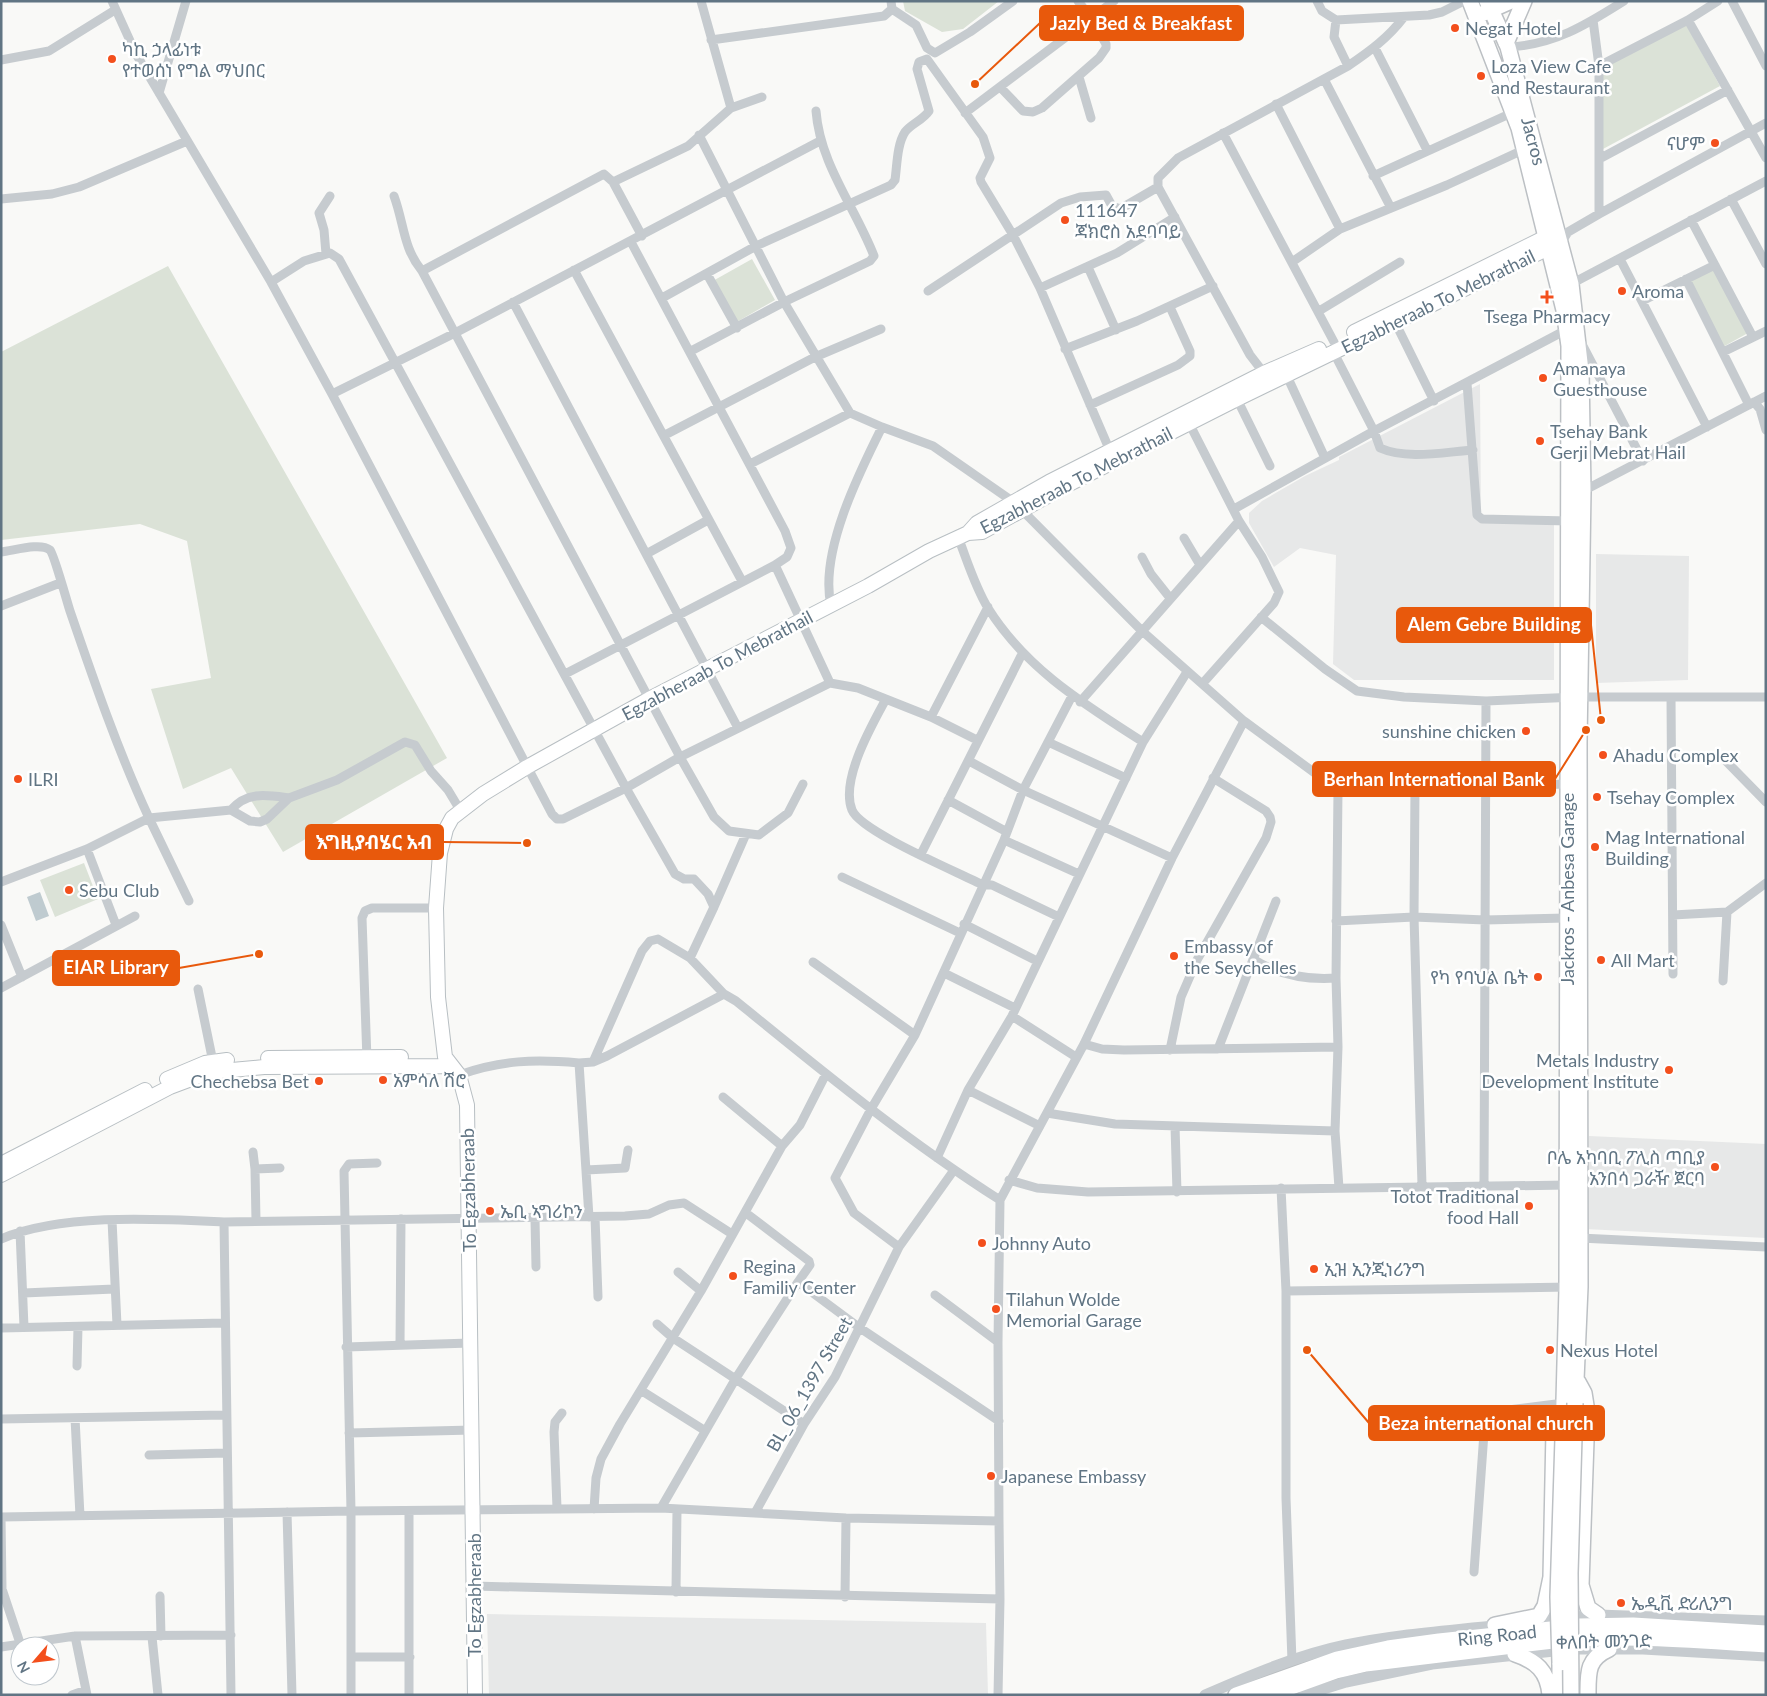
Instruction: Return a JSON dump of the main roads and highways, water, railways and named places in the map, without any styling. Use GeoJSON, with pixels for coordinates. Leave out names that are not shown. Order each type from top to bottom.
{"type":"FeatureCollection","features":[{"type":"Feature","properties":{"kind":"main road","name":"Jacros"},"geometry":{"type":"LineString","coordinates":[[1470,1],[1476,18],[1520,110],[1556,238]]}},
{"type":"Feature","properties":{"kind":"main road"},"geometry":{"type":"LineString","coordinates":[[1476,18],[1489,5],[1511,1]]}},
{"type":"Feature","properties":{"kind":"main road"},"geometry":{"type":"LineString","coordinates":[[1507,45],[1524,1]]}},
{"type":"Feature","properties":{"kind":"main road","name":"Jacros"},"geometry":{"type":"LineString","coordinates":[[1489,5],[1507,45],[1520,110],[1525,149],[1571,284],[1579,339],[1583,421],[1583,491],[1574,698]]}},
{"type":"Feature","properties":{"kind":"main road"},"geometry":{"type":"LineString","coordinates":[[1019,506],[1049,482],[1110,451],[1333,347],[1556,238]]}},
{"type":"Feature","properties":{"kind":"main road","name":"Egzabheraab To Mebrathail"},"geometry":{"type":"LineString","coordinates":[[556,752],[649,699],[963,535],[977,523],[1019,506],[1189,423],[1237,399],[1268,378],[1286,374],[1333,347],[1395,322],[1556,238]]}},
{"type":"Feature","properties":{"kind":"main road","name":"Jackros - Anbesa Garage"},"geometry":{"type":"LineString","coordinates":[[1556,238],[1570,371],[1570,521],[1574,698],[1567,784],[1566,918],[1573,1057],[1567,1184],[1574,1287],[1568,1406]]}},
{"type":"Feature","properties":{"kind":"main road"},"geometry":{"type":"LineString","coordinates":[[1560,1695],[1558,1597],[1563,1438],[1568,1406],[1576,1378],[1574,1287],[1580,1238],[1573,1057],[1574,698]]}},
{"type":"Feature","properties":{"kind":"main road","name":"To Egzabheraab"},"geometry":{"type":"LineString","coordinates":[[475,1695],[473,1430],[467,1106],[452,1066],[438,997],[436,908],[443,839],[452,818],[460,810],[527,767],[556,752]]}},
{"type":"Feature","properties":{"kind":"main road"},"geometry":{"type":"LineString","coordinates":[[1,1175],[189,1068],[213,1062],[303,1056],[452,1066]]}},
{"type":"Feature","properties":{"kind":"main road"},"geometry":{"type":"LineString","coordinates":[[1,1164],[170,1087],[210,1072],[367,1061]]}},
{"type":"Feature","properties":{"kind":"main road"},"geometry":{"type":"LineString","coordinates":[[1576,1378],[1584,1393],[1587,1412],[1581,1585],[1588,1608],[1598,1614]]}},
{"type":"Feature","properties":{"kind":"main road"},"geometry":{"type":"LineString","coordinates":[[1496,1625],[1539,1616],[1545,1606],[1551,1577],[1554,1431],[1568,1406]]}},
{"type":"Feature","properties":{"kind":"main road"},"geometry":{"type":"LineString","coordinates":[[1568,1406],[1571,1695]]}},
{"type":"Feature","properties":{"kind":"main road","name":"Ring Road"},"geometry":{"type":"LineString","coordinates":[[1236,1695],[1337,1659],[1388,1648],[1439,1641],[1588,1626],[1633,1625],[1766,1633]]}},
{"type":"Feature","properties":{"kind":"main road","name":"ቀለበት መንገድ"},"geometry":{"type":"LineString","coordinates":[[1269,1695],[1336,1671],[1366,1664],[1568,1639],[1642,1639],[1766,1645]]}},
{"type":"Feature","properties":{"kind":"main road"},"geometry":{"type":"LineString","coordinates":[[1588,1695],[1590,1664],[1598,1654],[1609,1649]]}},
{"type":"Feature","properties":{"kind":"main road"},"geometry":{"type":"LineString","coordinates":[[1515,1654],[1530,1659],[1541,1669],[1546,1676],[1550,1695]]}},
{"type":"Feature","properties":{"kind":"place","name":"Negat Hotel"},"geometry":{"type":"Point","coordinates":[1455,28]}},
{"type":"Feature","properties":{"kind":"place","name":"ካኪ ኃላፊነቱ የተወሰነ የግል ማህበር"},"geometry":{"type":"Point","coordinates":[112,59]}},
{"type":"Feature","properties":{"kind":"place","name":"Loza View Cafe and Restaurant"},"geometry":{"type":"Point","coordinates":[1481,76]}},
{"type":"Feature","properties":{"kind":"place","name":"Jazly Bed & Breakfast"},"geometry":{"type":"Point","coordinates":[975,84]}},
{"type":"Feature","properties":{"kind":"place","name":"ናሆም"},"geometry":{"type":"Point","coordinates":[1715,143]}},
{"type":"Feature","properties":{"kind":"place","name":"111647 ጃክሮስ አደባባይ"},"geometry":{"type":"Point","coordinates":[1065,220]}},
{"type":"Feature","properties":{"kind":"place","name":"Aroma"},"geometry":{"type":"Point","coordinates":[1622,291]}},
{"type":"Feature","properties":{"kind":"place","name":"Tsega Pharmacy"},"geometry":{"type":"Point","coordinates":[1547,297]}},
{"type":"Feature","properties":{"kind":"place","name":"Amanaya Guesthouse"},"geometry":{"type":"Point","coordinates":[1543,378]}},
{"type":"Feature","properties":{"kind":"place","name":"Tsehay Bank Gerji Mebrat Hail"},"geometry":{"type":"Point","coordinates":[1540,441]}},
{"type":"Feature","properties":{"kind":"place","name":"Alem Gebre Building"},"geometry":{"type":"Point","coordinates":[1601,720]}},
{"type":"Feature","properties":{"kind":"place","name":"Berhan International Bank"},"geometry":{"type":"Point","coordinates":[1586,730]}},
{"type":"Feature","properties":{"kind":"place","name":"sunshine chicken"},"geometry":{"type":"Point","coordinates":[1526,731]}},
{"type":"Feature","properties":{"kind":"place","name":"Ahadu Complex"},"geometry":{"type":"Point","coordinates":[1603,755]}},
{"type":"Feature","properties":{"kind":"place","name":"ILRI"},"geometry":{"type":"Point","coordinates":[18,779]}},
{"type":"Feature","properties":{"kind":"place","name":"Tsehay Complex"},"geometry":{"type":"Point","coordinates":[1597,797]}},
{"type":"Feature","properties":{"kind":"place","name":"እግዚያብሄር አብ"},"geometry":{"type":"Point","coordinates":[527,843]}},
{"type":"Feature","properties":{"kind":"place","name":"Mag International Building"},"geometry":{"type":"Point","coordinates":[1595,847]}},
{"type":"Feature","properties":{"kind":"place","name":"Sebu Club"},"geometry":{"type":"Point","coordinates":[69,890]}},
{"type":"Feature","properties":{"kind":"place","name":"EIAR Library"},"geometry":{"type":"Point","coordinates":[259,954]}},
{"type":"Feature","properties":{"kind":"place","name":"Embassy of the Seychelles"},"geometry":{"type":"Point","coordinates":[1174,956]}},
{"type":"Feature","properties":{"kind":"place","name":"All Mart"},"geometry":{"type":"Point","coordinates":[1601,960]}},
{"type":"Feature","properties":{"kind":"place","name":"የካ የባህል ቤት"},"geometry":{"type":"Point","coordinates":[1538,977]}},
{"type":"Feature","properties":{"kind":"place","name":"Metals Industry Development Institute"},"geometry":{"type":"Point","coordinates":[1669,1070]}},
{"type":"Feature","properties":{"kind":"place","name":"አምሳለ ሽሮ"},"geometry":{"type":"Point","coordinates":[383,1080]}},
{"type":"Feature","properties":{"kind":"place","name":"Chechebsa Bet"},"geometry":{"type":"Point","coordinates":[319,1081]}},
{"type":"Feature","properties":{"kind":"place","name":"ቦሌ አካባቢ ፖሊስ ጣቢያ አንበሳ ጋራዥ ጀርባ"},"geometry":{"type":"Point","coordinates":[1715,1167]}},
{"type":"Feature","properties":{"kind":"place","name":"Totot Traditional food Hall"},"geometry":{"type":"Point","coordinates":[1529,1206]}},
{"type":"Feature","properties":{"kind":"place","name":"ኤቢ ኣግሪኮን"},"geometry":{"type":"Point","coordinates":[490,1211]}},
{"type":"Feature","properties":{"kind":"place","name":"Johnny Auto"},"geometry":{"type":"Point","coordinates":[982,1243]}},
{"type":"Feature","properties":{"kind":"place","name":"ኢዝ ኢንጂነሪንግ"},"geometry":{"type":"Point","coordinates":[1314,1269]}},
{"type":"Feature","properties":{"kind":"place","name":"Regina Familiy Center"},"geometry":{"type":"Point","coordinates":[733,1276]}},
{"type":"Feature","properties":{"kind":"place","name":"Tilahun Wolde Memorial Garage"},"geometry":{"type":"Point","coordinates":[996,1309]}},
{"type":"Feature","properties":{"kind":"place","name":"Beza international church"},"geometry":{"type":"Point","coordinates":[1307,1350]}},
{"type":"Feature","properties":{"kind":"place","name":"Nexus Hotel"},"geometry":{"type":"Point","coordinates":[1550,1350]}},
{"type":"Feature","properties":{"kind":"place","name":"Japanese Embassy"},"geometry":{"type":"Point","coordinates":[991,1476]}},
{"type":"Feature","properties":{"kind":"place","name":"ኤዲቪ ድሪሊንግ"},"geometry":{"type":"Point","coordinates":[1621,1603]}}]}
